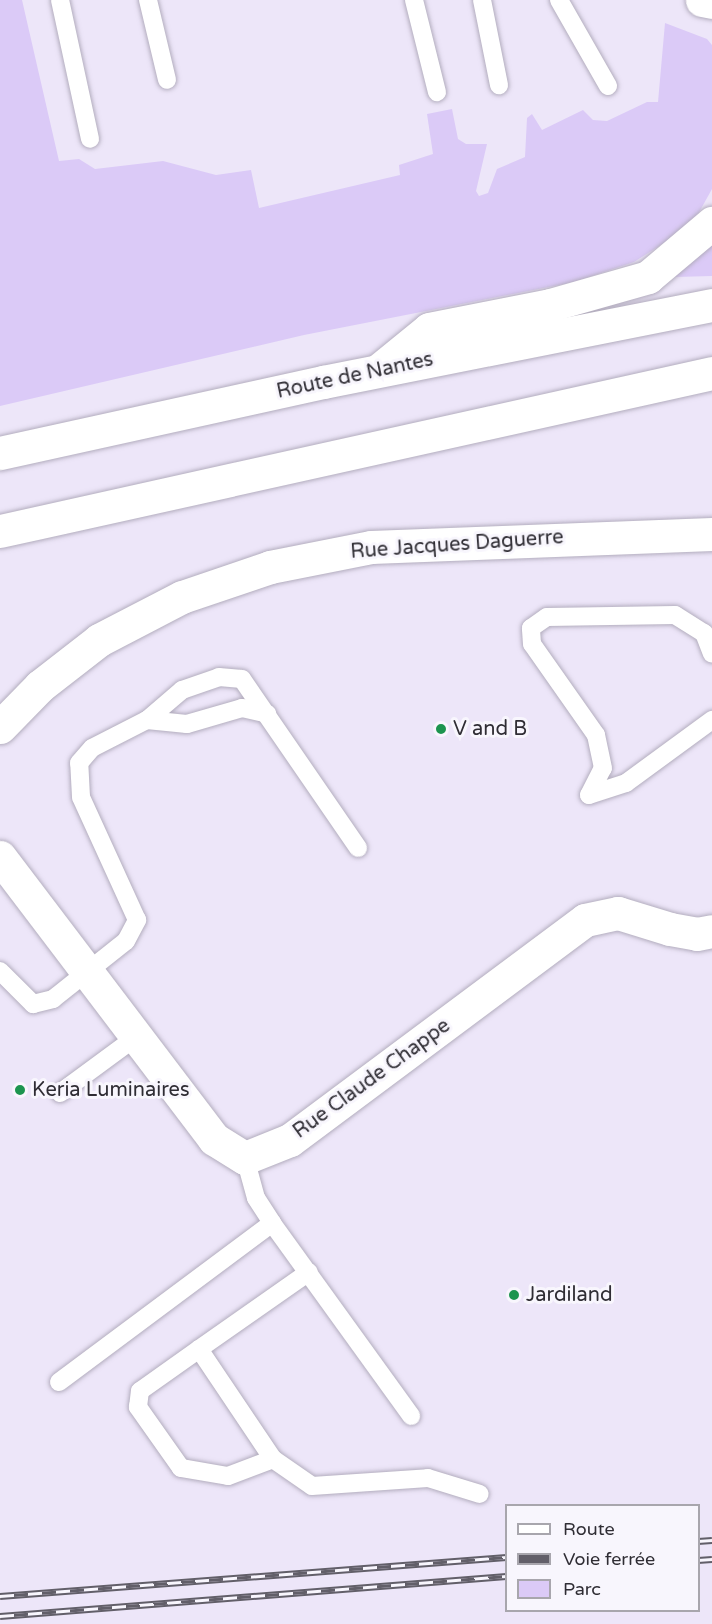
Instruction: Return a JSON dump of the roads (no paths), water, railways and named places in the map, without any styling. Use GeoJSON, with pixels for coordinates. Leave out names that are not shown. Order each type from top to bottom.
{"type":"FeatureCollection","features":[{"type":"Feature","properties":{"kind":"main road"},"geometry":{"type":"LineString","coordinates":[[702,0],[712,2]]}},
{"type":"Feature","properties":{"kind":"main road"},"geometry":{"type":"LineString","coordinates":[[376,372],[429,329],[550,305],[648,277],[712,223]]}},
{"type":"Feature","properties":{"kind":"main road","name":"Route de Nantes"},"geometry":{"type":"LineString","coordinates":[[0,453],[376,372],[712,305]]}},
{"type":"Feature","properties":{"kind":"main road"},"geometry":{"type":"LineString","coordinates":[[0,531],[712,373]]}},
{"type":"Feature","properties":{"kind":"main road","name":"Rue Jacques Daguerre"},"geometry":{"type":"LineString","coordinates":[[1,722],[40,686],[99,640],[182,597],[270,567],[371,547],[708,531]]}},
{"type":"Feature","properties":{"kind":"main road"},"geometry":{"type":"LineString","coordinates":[[0,857],[214,1139],[245,1158]]}},
{"type":"Feature","properties":{"kind":"main road","name":"Rue Claude Chappe"},"geometry":{"type":"LineString","coordinates":[[245,1158],[290,1140],[585,920],[618,913],[670,929],[697,934],[712,930]]}},
{"type":"Feature","properties":{"kind":"lane"},"geometry":{"type":"LineString","coordinates":[[60,0],[90,139]]}},
{"type":"Feature","properties":{"kind":"lane"},"geometry":{"type":"LineString","coordinates":[[147,0],[167,80]]}},
{"type":"Feature","properties":{"kind":"lane"},"geometry":{"type":"LineString","coordinates":[[414,0],[437,92]]}},
{"type":"Feature","properties":{"kind":"lane"},"geometry":{"type":"LineString","coordinates":[[482,0],[499,85]]}},
{"type":"Feature","properties":{"kind":"lane"},"geometry":{"type":"LineString","coordinates":[[559,0],[608,86]]}},
{"type":"Feature","properties":{"kind":"lane"},"geometry":{"type":"LineString","coordinates":[[712,654],[704,633],[675,615],[547,616],[531,628],[532,644],[596,735],[603,768],[589,795],[626,783],[712,720]]}},
{"type":"Feature","properties":{"kind":"lane"},"geometry":{"type":"LineString","coordinates":[[0,970],[33,1004],[53,999],[88,974],[126,940],[137,920],[81,797],[79,763],[92,748],[147,720],[182,690],[219,677],[242,679],[358,848]]}},
{"type":"Feature","properties":{"kind":"lane"},"geometry":{"type":"LineString","coordinates":[[147,720],[187,724],[242,708],[267,714]]}},
{"type":"Feature","properties":{"kind":"lane"},"geometry":{"type":"LineString","coordinates":[[60,1093],[136,1037]]}},
{"type":"Feature","properties":{"kind":"lane"},"geometry":{"type":"LineString","coordinates":[[245,1158],[256,1198],[272,1223],[411,1416]]}},
{"type":"Feature","properties":{"kind":"lane"},"geometry":{"type":"LineString","coordinates":[[59,1382],[272,1223]]}},
{"type":"Feature","properties":{"kind":"lane"},"geometry":{"type":"LineString","coordinates":[[273,1459],[228,1476],[181,1468],[138,1407],[140,1391],[309,1272]]}},
{"type":"Feature","properties":{"kind":"lane"},"geometry":{"type":"LineString","coordinates":[[199,1349],[273,1459],[312,1486],[428,1478],[480,1494]]}},
{"type":"Feature","properties":{"kind":"railway"},"geometry":{"type":"LineString","coordinates":[[700,1541],[712,1540]]}},
{"type":"Feature","properties":{"kind":"railway"},"geometry":{"type":"LineString","coordinates":[[0,1596],[505,1557]]}},
{"type":"Feature","properties":{"kind":"railway"},"geometry":{"type":"LineString","coordinates":[[700,1560],[712,1559]]}},
{"type":"Feature","properties":{"kind":"railway"},"geometry":{"type":"LineString","coordinates":[[0,1616],[505,1576]]}},
{"type":"Feature","properties":{"kind":"place","name":"V and B"},"geometry":{"type":"Point","coordinates":[441,729]}},
{"type":"Feature","properties":{"kind":"place","name":"Keria Luminaires"},"geometry":{"type":"Point","coordinates":[20,1090]}},
{"type":"Feature","properties":{"kind":"place","name":"Jardiland"},"geometry":{"type":"Point","coordinates":[514,1295]}}]}
